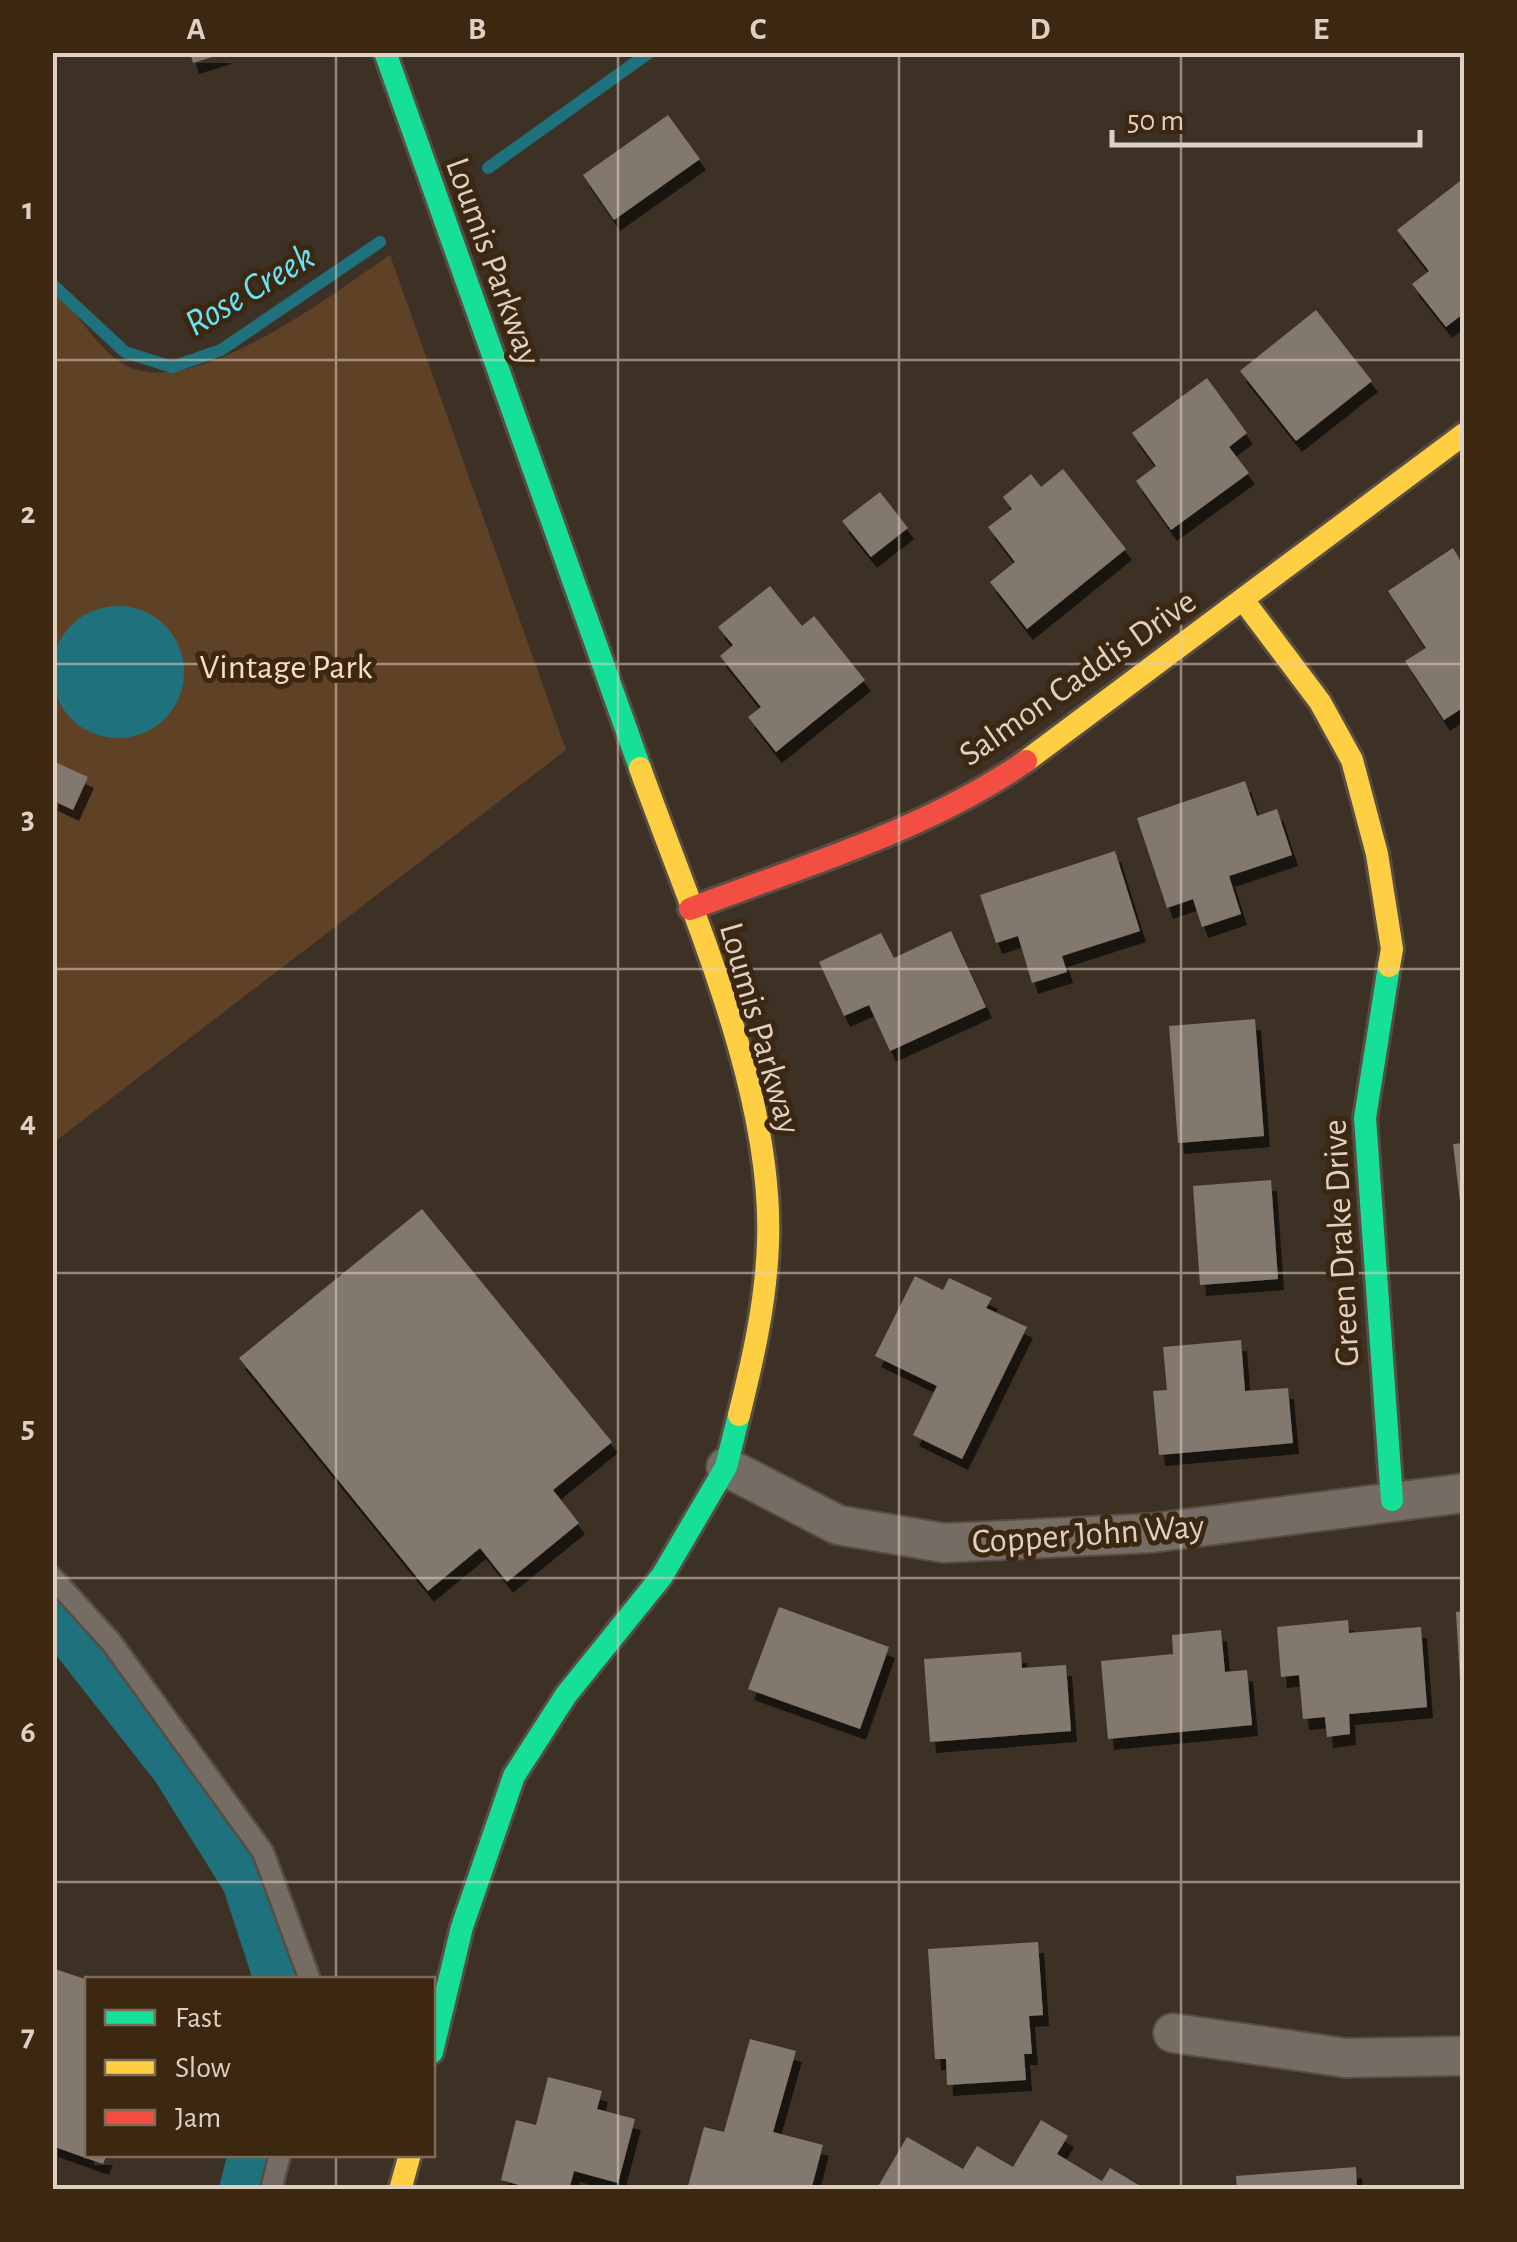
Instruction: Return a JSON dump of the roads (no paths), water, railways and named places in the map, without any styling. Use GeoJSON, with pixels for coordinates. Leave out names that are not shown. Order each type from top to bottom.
{"type":"FeatureCollection","features":[{"type":"Feature","properties":{"kind":"street","name":"Loumis Parkway"},"geometry":{"type":"LineString","coordinates":[[385,52],[690,909],[758,1118],[768,1241],[757,1344],[726,1466],[662,1576],[566,1695],[514,1776],[462,1927],[435,2040]]}},
{"type":"Feature","properties":{"kind":"street","name":"Salmon Caddis Drive"},"geometry":{"type":"LineString","coordinates":[[690,909],[860,844],[990,786],[1464,434]]}},
{"type":"Feature","properties":{"kind":"street","name":"Green Drake Drive"},"geometry":{"type":"LineString","coordinates":[[1244,601],[1320,702],[1352,760],[1380,873],[1392,948],[1365,1118],[1392,1500]]}},
{"type":"Feature","properties":{"kind":"street","name":"Copper John Way"},"geometry":{"type":"LineString","coordinates":[[726,1466],[838,1525],[944,1543],[1152,1533],[1464,1494]]}},
{"type":"Feature","properties":{"kind":"street"},"geometry":{"type":"LineString","coordinates":[[1172,2033],[1346,2058],[1464,2056]]}},
{"type":"Feature","properties":{"kind":"street"},"geometry":{"type":"LineString","coordinates":[[400,2190],[409,2157]]}},
{"type":"Feature","properties":{"kind":"lane"},"geometry":{"type":"LineString","coordinates":[[52,1576],[111,1642],[263,1852],[310,1977]]}},
{"type":"Feature","properties":{"kind":"lane"},"geometry":{"type":"LineString","coordinates":[[271,2190],[279,2157]]}},
{"type":"Feature","properties":{"kind":"water"},"geometry":{"type":"Polygon","coordinates":[[[118,606],[143,611],[165,625],[179,647],[184,672],[179,697],[165,719],[143,733],[118,738],[93,733],[71,719],[57,697],[52,672],[57,647],[71,625],[93,611],[118,606]]]}},
{"type":"Feature","properties":{"kind":"waterway","name":"Rose Creek"},"geometry":{"type":"LineString","coordinates":[[488,168],[650,52]]}},
{"type":"Feature","properties":{"kind":"waterway","name":"Rose Creek"},"geometry":{"type":"LineString","coordinates":[[52,284],[125,352],[172,367],[221,350],[380,242]]}},
{"type":"Feature","properties":{"kind":"waterway"},"geometry":{"type":"LineString","coordinates":[[52,1616],[173,1770],[243,1882],[274,1977]]}},
{"type":"Feature","properties":{"kind":"waterway"},"geometry":{"type":"LineString","coordinates":[[240,2190],[248,2157]]}},
{"type":"Feature","properties":{"kind":"park label","name":"Vintage Park"},"geometry":{"type":"Point","coordinates":[286,666]}}]}
